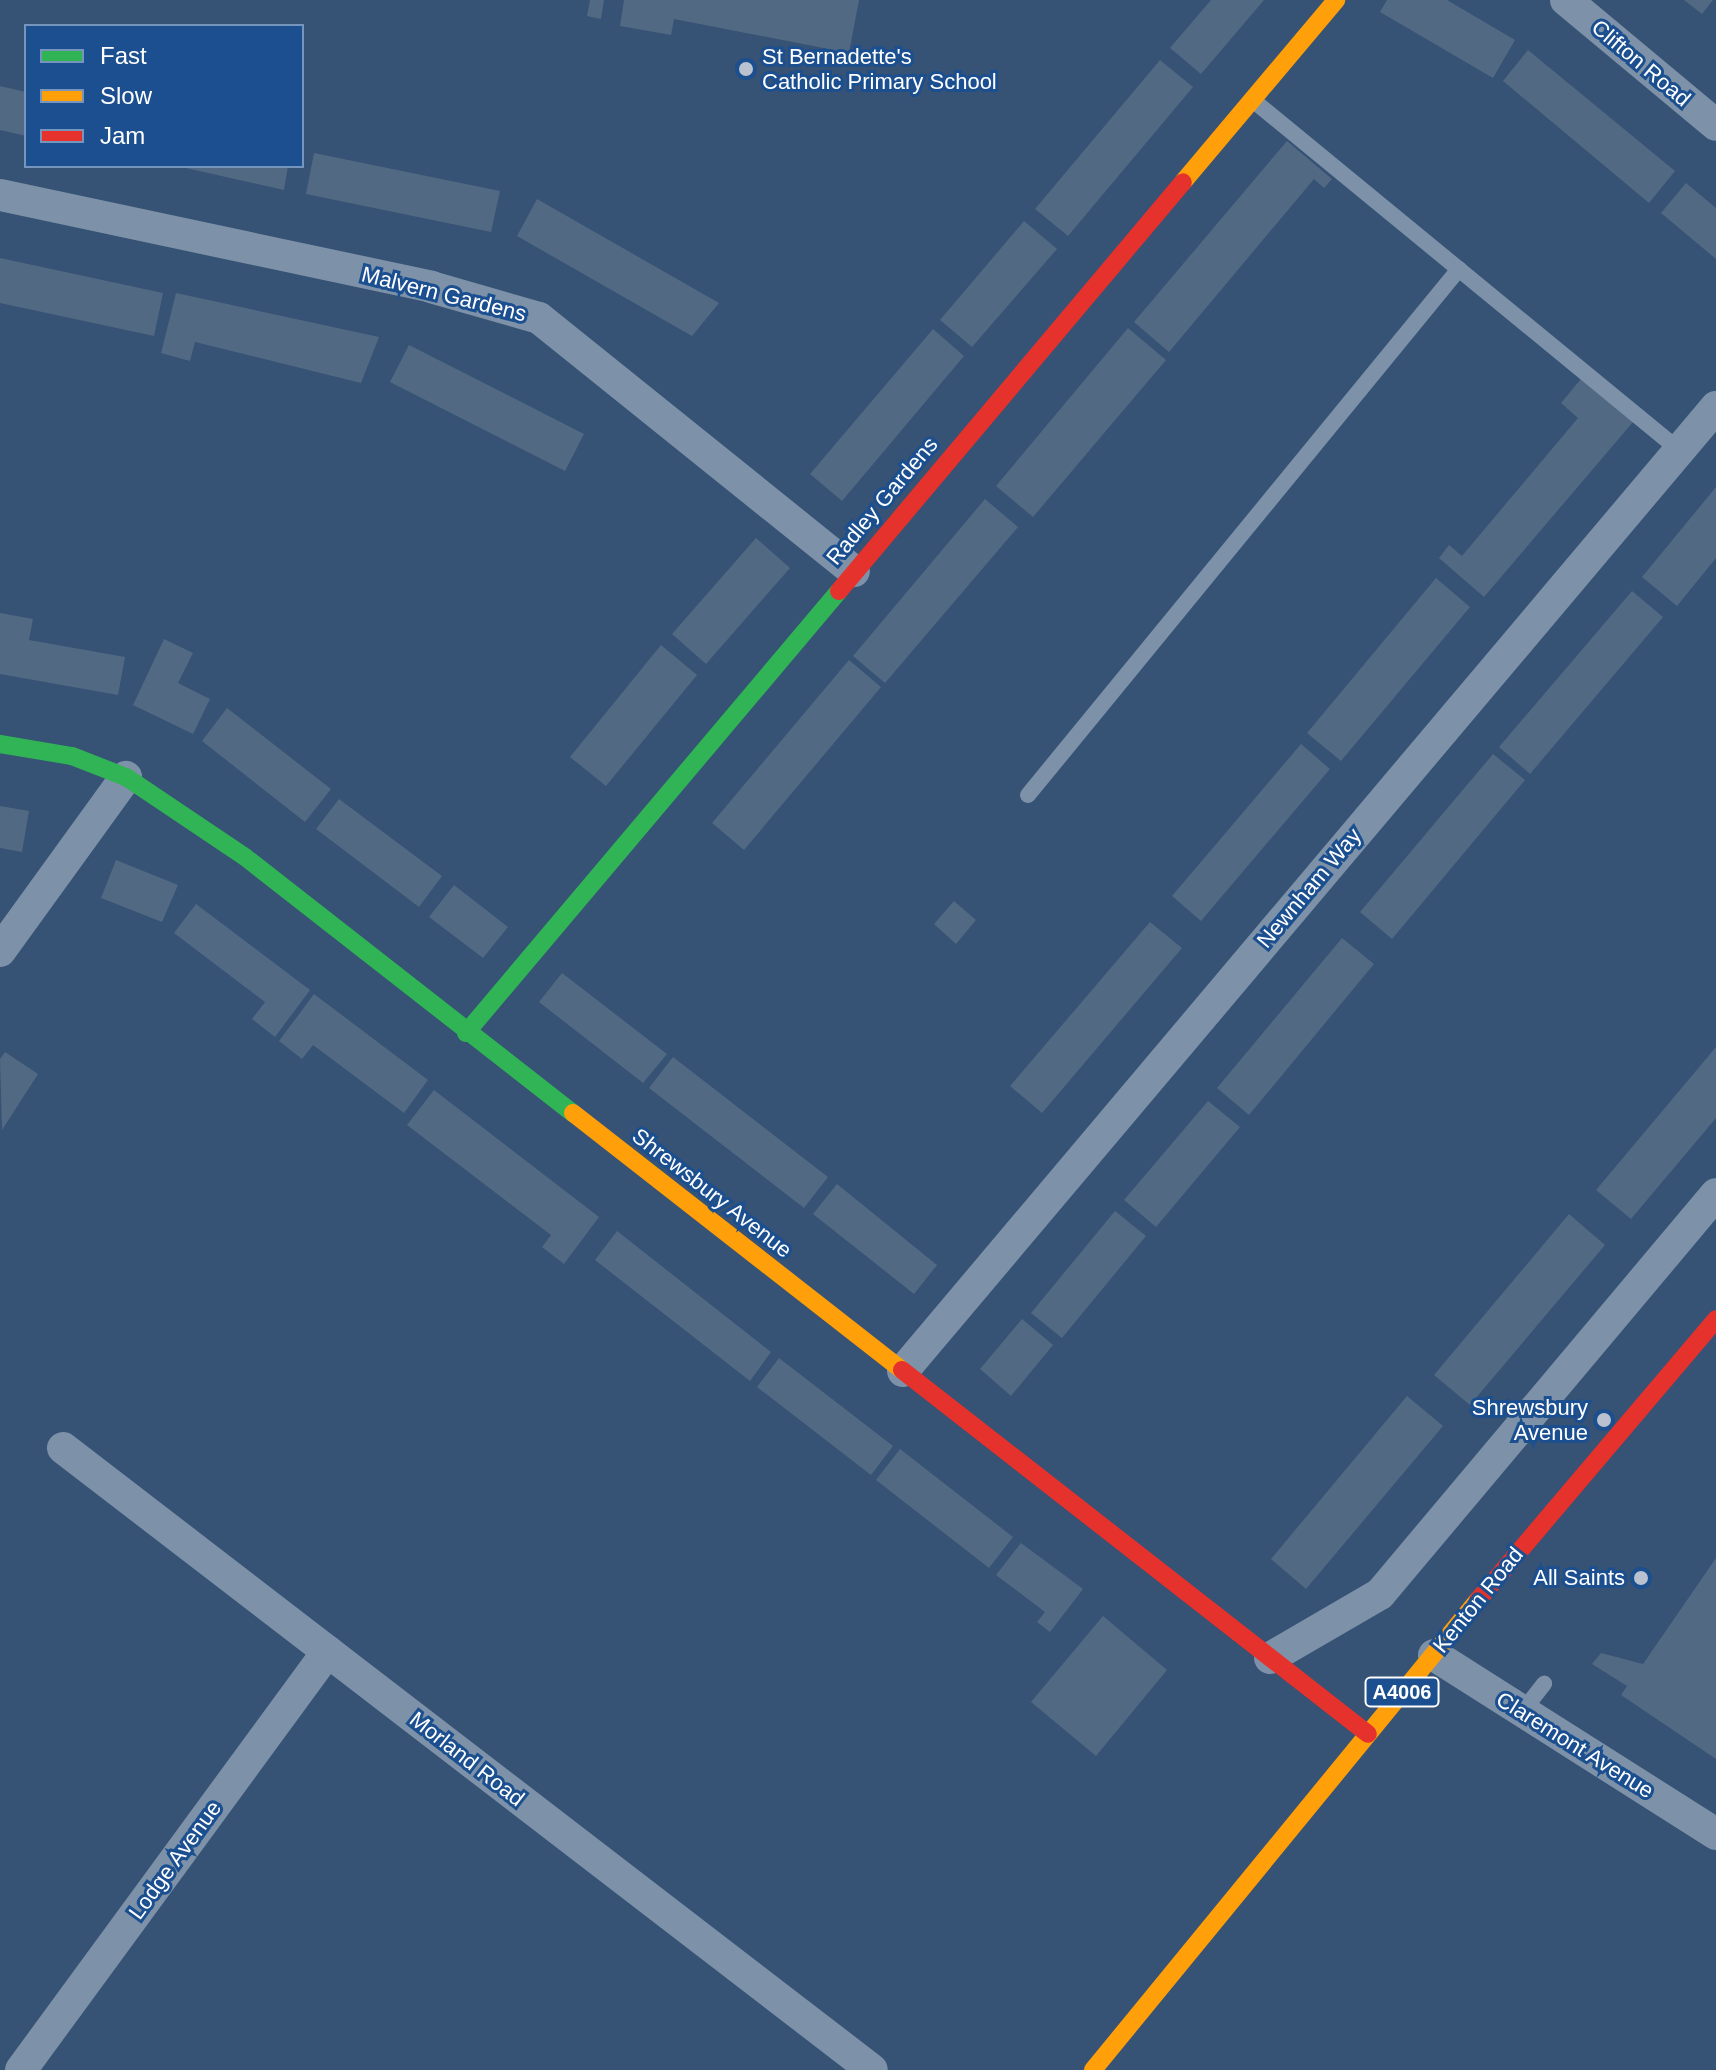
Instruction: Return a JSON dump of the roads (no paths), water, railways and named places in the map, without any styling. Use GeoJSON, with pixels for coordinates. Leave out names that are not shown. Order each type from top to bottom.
{"type":"FeatureCollection","features":[{"type":"Feature","properties":{"kind":"street","name":"Radley Gardens"},"geometry":{"type":"LineString","coordinates":[[466,1033],[1250,98],[1336,0]]}},
{"type":"Feature","properties":{"kind":"street","name":"Clifton Road"},"geometry":{"type":"LineString","coordinates":[[1566,0],[1716,125]]}},
{"type":"Feature","properties":{"kind":"street","name":"Malvern Gardens"},"geometry":{"type":"LineString","coordinates":[[0,195],[431,287],[539,318],[854,571]]}},
{"type":"Feature","properties":{"kind":"street","name":"Newnham Way"},"geometry":{"type":"LineString","coordinates":[[903,1371],[1716,407]]}},
{"type":"Feature","properties":{"kind":"street","name":"Shrewsbury Avenue"},"geometry":{"type":"LineString","coordinates":[[0,744],[72,756],[126,777],[245,857],[466,1033],[1368,1734]]}},
{"type":"Feature","properties":{"kind":"street"},"geometry":{"type":"LineString","coordinates":[[0,951],[126,777]]}},
{"type":"Feature","properties":{"kind":"street"},"geometry":{"type":"LineString","coordinates":[[1270,1658],[1380,1594],[1716,1194]]}},
{"type":"Feature","properties":{"kind":"street","name":"Kenton Road"},"geometry":{"type":"LineString","coordinates":[[1093,2070],[1368,1734],[1716,1319]]}},
{"type":"Feature","properties":{"kind":"street","name":"Morland Road"},"geometry":{"type":"LineString","coordinates":[[63,1448],[872,2070]]}},
{"type":"Feature","properties":{"kind":"street","name":"Lodge Avenue"},"geometry":{"type":"LineString","coordinates":[[21,2070],[328,1651]]}},
{"type":"Feature","properties":{"kind":"street","name":"Claremont Avenue"},"geometry":{"type":"LineString","coordinates":[[1434,1655],[1716,1834]]}},
{"type":"Feature","properties":{"kind":"lane"},"geometry":{"type":"LineString","coordinates":[[1250,98],[1679,450]]}},
{"type":"Feature","properties":{"kind":"lane"},"geometry":{"type":"LineString","coordinates":[[1028,795],[1459,269]]}},
{"type":"Feature","properties":{"kind":"lane"},"geometry":{"type":"LineString","coordinates":[[1522,1712],[1544,1684]]}},
{"type":"Feature","properties":{"kind":"place","name":"St Bernadette's Catholic Primary School"},"geometry":{"type":"Point","coordinates":[746,69]}},
{"type":"Feature","properties":{"kind":"place","name":"Shrewsbury Avenue"},"geometry":{"type":"Point","coordinates":[1604,1420]}},
{"type":"Feature","properties":{"kind":"place","name":"All Saints"},"geometry":{"type":"Point","coordinates":[1641,1578]}}]}
